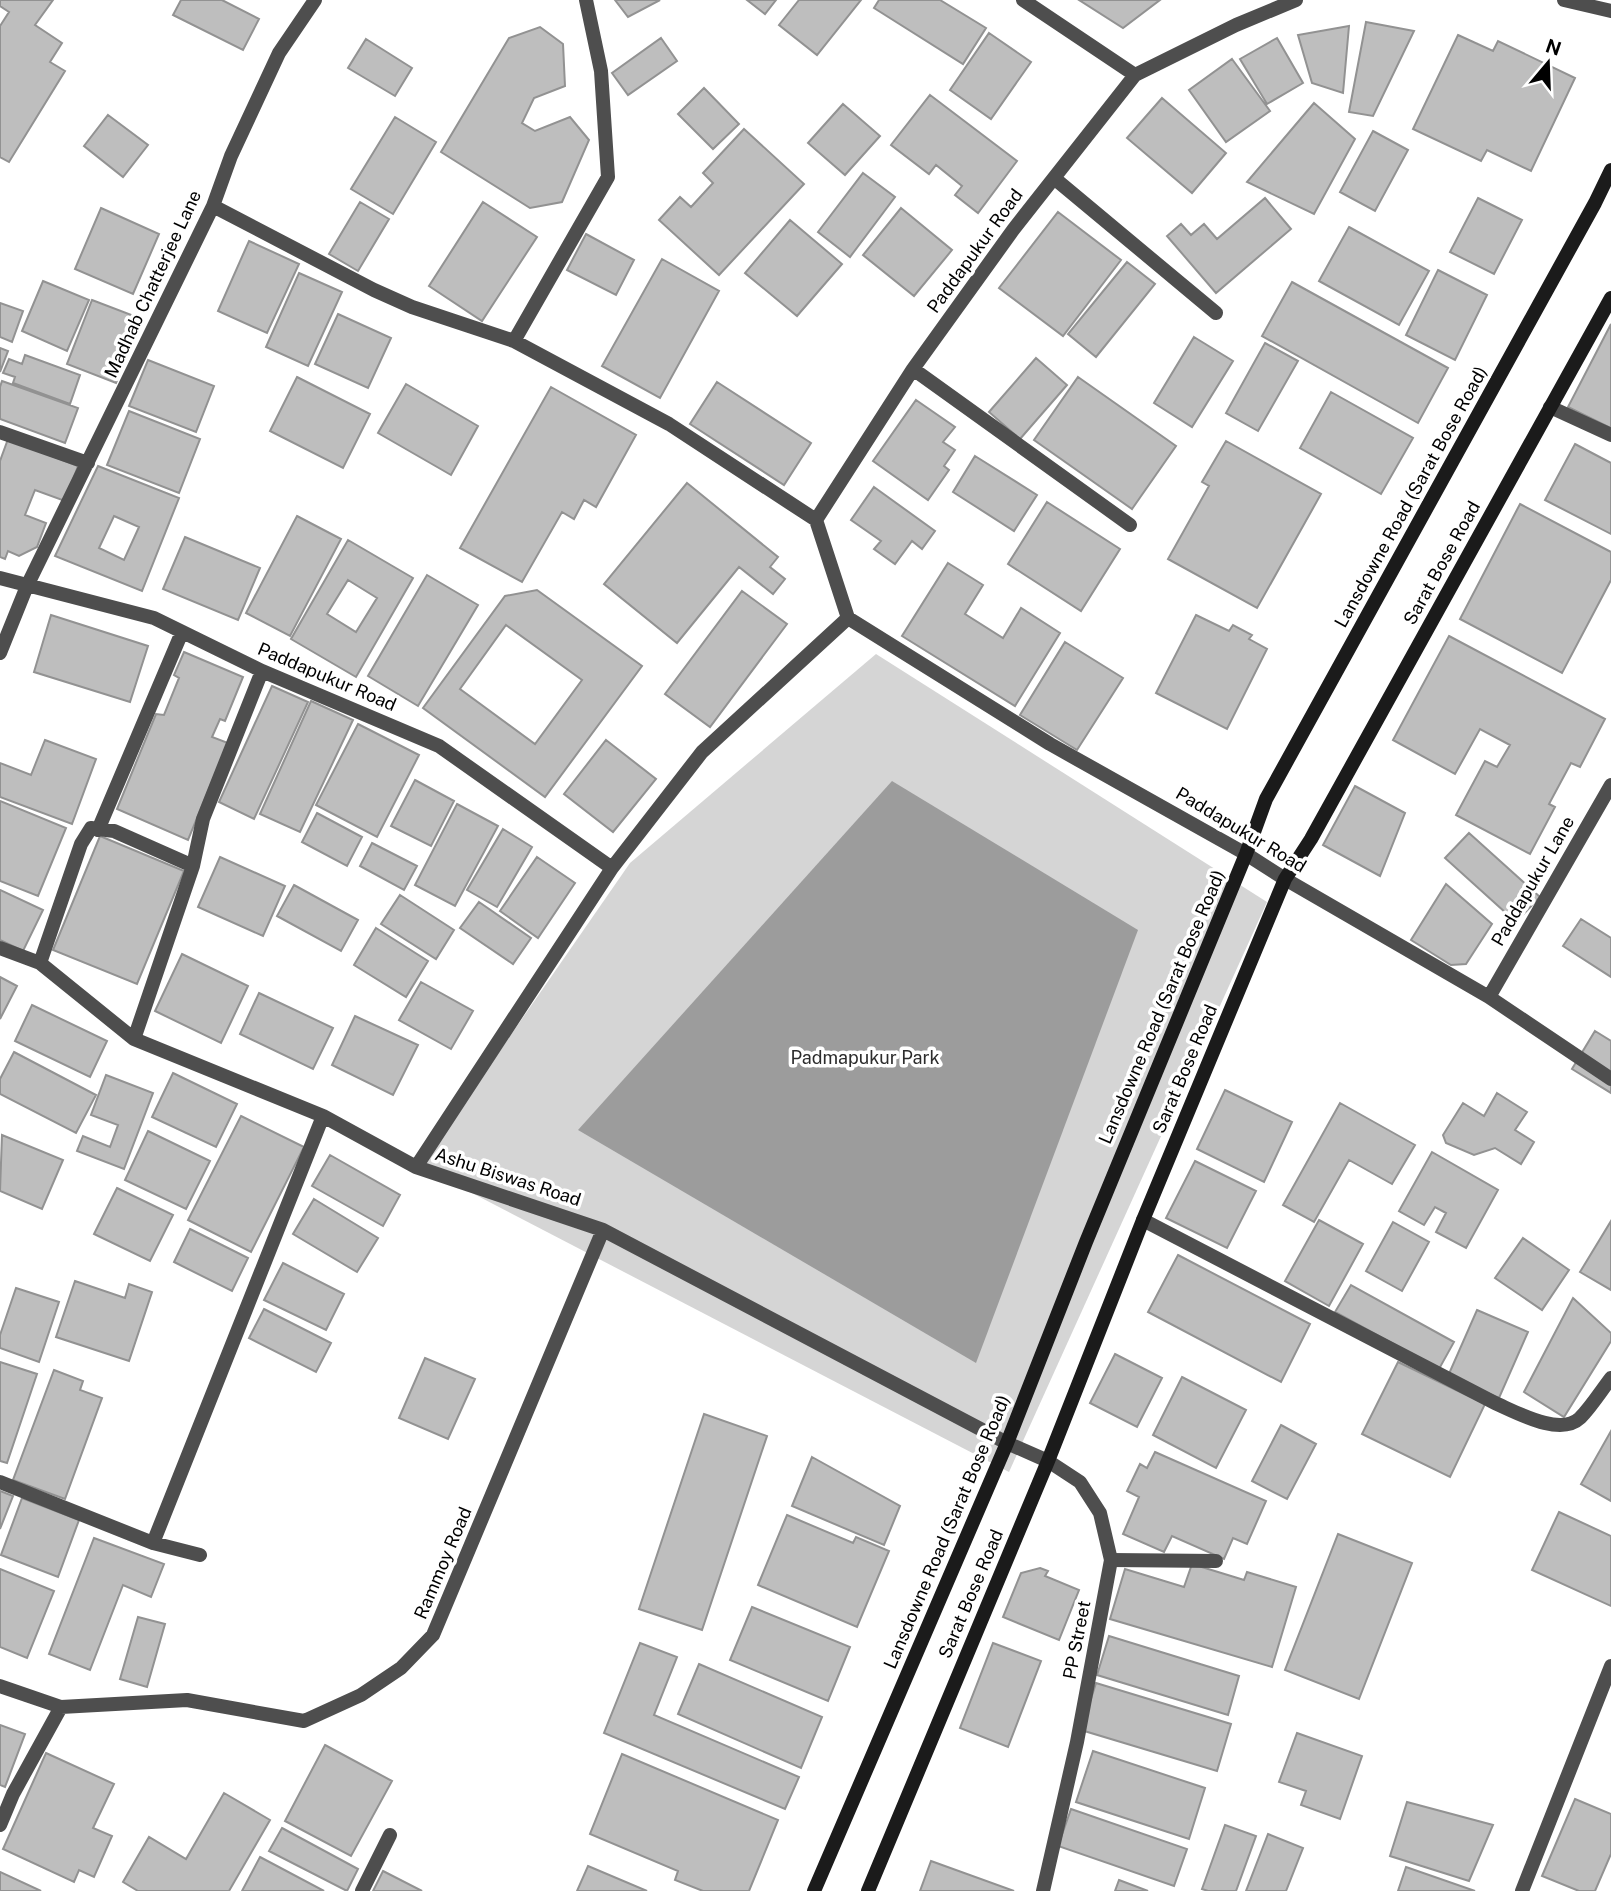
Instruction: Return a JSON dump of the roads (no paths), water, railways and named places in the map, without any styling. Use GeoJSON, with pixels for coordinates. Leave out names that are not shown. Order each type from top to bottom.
{"type":"FeatureCollection","features":[{"type":"Feature","properties":{"kind":"main road","name":"Lansdowne Road (Sarat Bose Road)"},"geometry":{"type":"LineString","coordinates":[[814,1891],[1007,1443],[1266,799],[1611,170]]}},
{"type":"Feature","properties":{"kind":"main road","name":"Sarat Bose Road"},"geometry":{"type":"LineString","coordinates":[[867,1891],[1048,1461],[1143,1220],[1285,879],[1311,839],[1611,298]]}},
{"type":"Feature","properties":{"kind":"street","name":"Madhab Chatterjee Lane"},"geometry":{"type":"LineString","coordinates":[[0,653],[27,586],[213,206],[231,156],[279,53],[316,0]]}},
{"type":"Feature","properties":{"kind":"street"},"geometry":{"type":"LineString","coordinates":[[514,341],[608,177],[601,71],[586,0]]}},
{"type":"Feature","properties":{"kind":"street"},"geometry":{"type":"LineString","coordinates":[[1023,0],[1136,75]]}},
{"type":"Feature","properties":{"kind":"street","name":"Paddapukur Road"},"geometry":{"type":"LineString","coordinates":[[816,520],[913,369],[1013,230],[1136,75],[1236,25],[1296,0]]}},
{"type":"Feature","properties":{"kind":"street"},"geometry":{"type":"LineString","coordinates":[[1564,0],[1611,12]]}},
{"type":"Feature","properties":{"kind":"street"},"geometry":{"type":"LineString","coordinates":[[1054,178],[1216,313]]}},
{"type":"Feature","properties":{"kind":"street"},"geometry":{"type":"LineString","coordinates":[[213,206],[374,290],[412,307],[514,341],[669,424],[816,520],[849,618],[702,752],[612,868],[416,1167]]}},
{"type":"Feature","properties":{"kind":"street"},"geometry":{"type":"LineString","coordinates":[[913,369],[1130,525]]}},
{"type":"Feature","properties":{"kind":"street"},"geometry":{"type":"LineString","coordinates":[[1550,407],[1611,435]]}},
{"type":"Feature","properties":{"kind":"street"},"geometry":{"type":"LineString","coordinates":[[0,432],[88,463]]}},
{"type":"Feature","properties":{"kind":"street","name":"Paddapukur Road"},"geometry":{"type":"LineString","coordinates":[[0,578],[154,618],[262,671],[439,746],[612,868]]}},
{"type":"Feature","properties":{"kind":"street","name":"Paddapukur Road"},"geometry":{"type":"LineString","coordinates":[[849,618],[1050,744],[1246,853],[1285,879],[1489,997],[1611,1079]]}},
{"type":"Feature","properties":{"kind":"street"},"geometry":{"type":"LineString","coordinates":[[98,830],[183,632]]}},
{"type":"Feature","properties":{"kind":"street"},"geometry":{"type":"LineString","coordinates":[[134,1038],[194,866],[203,819],[262,671]]}},
{"type":"Feature","properties":{"kind":"street","name":"Paddapukur Lane"},"geometry":{"type":"LineString","coordinates":[[1489,997],[1611,785]]}},
{"type":"Feature","properties":{"kind":"street"},"geometry":{"type":"LineString","coordinates":[[40,963],[81,844],[91,828],[114,831],[194,866]]}},
{"type":"Feature","properties":{"kind":"street","name":"Ashu Biswas Road"},"geometry":{"type":"LineString","coordinates":[[0,948],[40,963],[134,1038],[323,1116],[416,1167],[603,1230],[1007,1443]]}},
{"type":"Feature","properties":{"kind":"street"},"geometry":{"type":"LineString","coordinates":[[153,1543],[323,1116]]}},
{"type":"Feature","properties":{"kind":"street"},"geometry":{"type":"LineString","coordinates":[[1143,1220],[1495,1403],[1543,1423],[1561,1426],[1578,1420],[1611,1378]]}},
{"type":"Feature","properties":{"kind":"street","name":"Rammoy Road"},"geometry":{"type":"LineString","coordinates":[[0,1686],[61,1707],[187,1700],[304,1721],[361,1695],[401,1668],[433,1634],[603,1230]]}},
{"type":"Feature","properties":{"kind":"street","name":"PP Street"},"geometry":{"type":"LineString","coordinates":[[1007,1443],[1048,1461],[1080,1482],[1100,1513],[1111,1560],[1077,1742],[1043,1891]]}},
{"type":"Feature","properties":{"kind":"street"},"geometry":{"type":"LineString","coordinates":[[0,1482],[153,1543],[200,1555]]}},
{"type":"Feature","properties":{"kind":"street"},"geometry":{"type":"LineString","coordinates":[[1111,1560],[1216,1561]]}},
{"type":"Feature","properties":{"kind":"street"},"geometry":{"type":"LineString","coordinates":[[1522,1891],[1611,1666]]}},
{"type":"Feature","properties":{"kind":"street"},"geometry":{"type":"LineString","coordinates":[[0,1825],[13,1794],[61,1707]]}},
{"type":"Feature","properties":{"kind":"street"},"geometry":{"type":"LineString","coordinates":[[362,1891],[390,1835]]}},
{"type":"Feature","properties":{"kind":"park label","name":"Padmapukur Park"},"geometry":{"type":"Point","coordinates":[865,1058]}}]}
